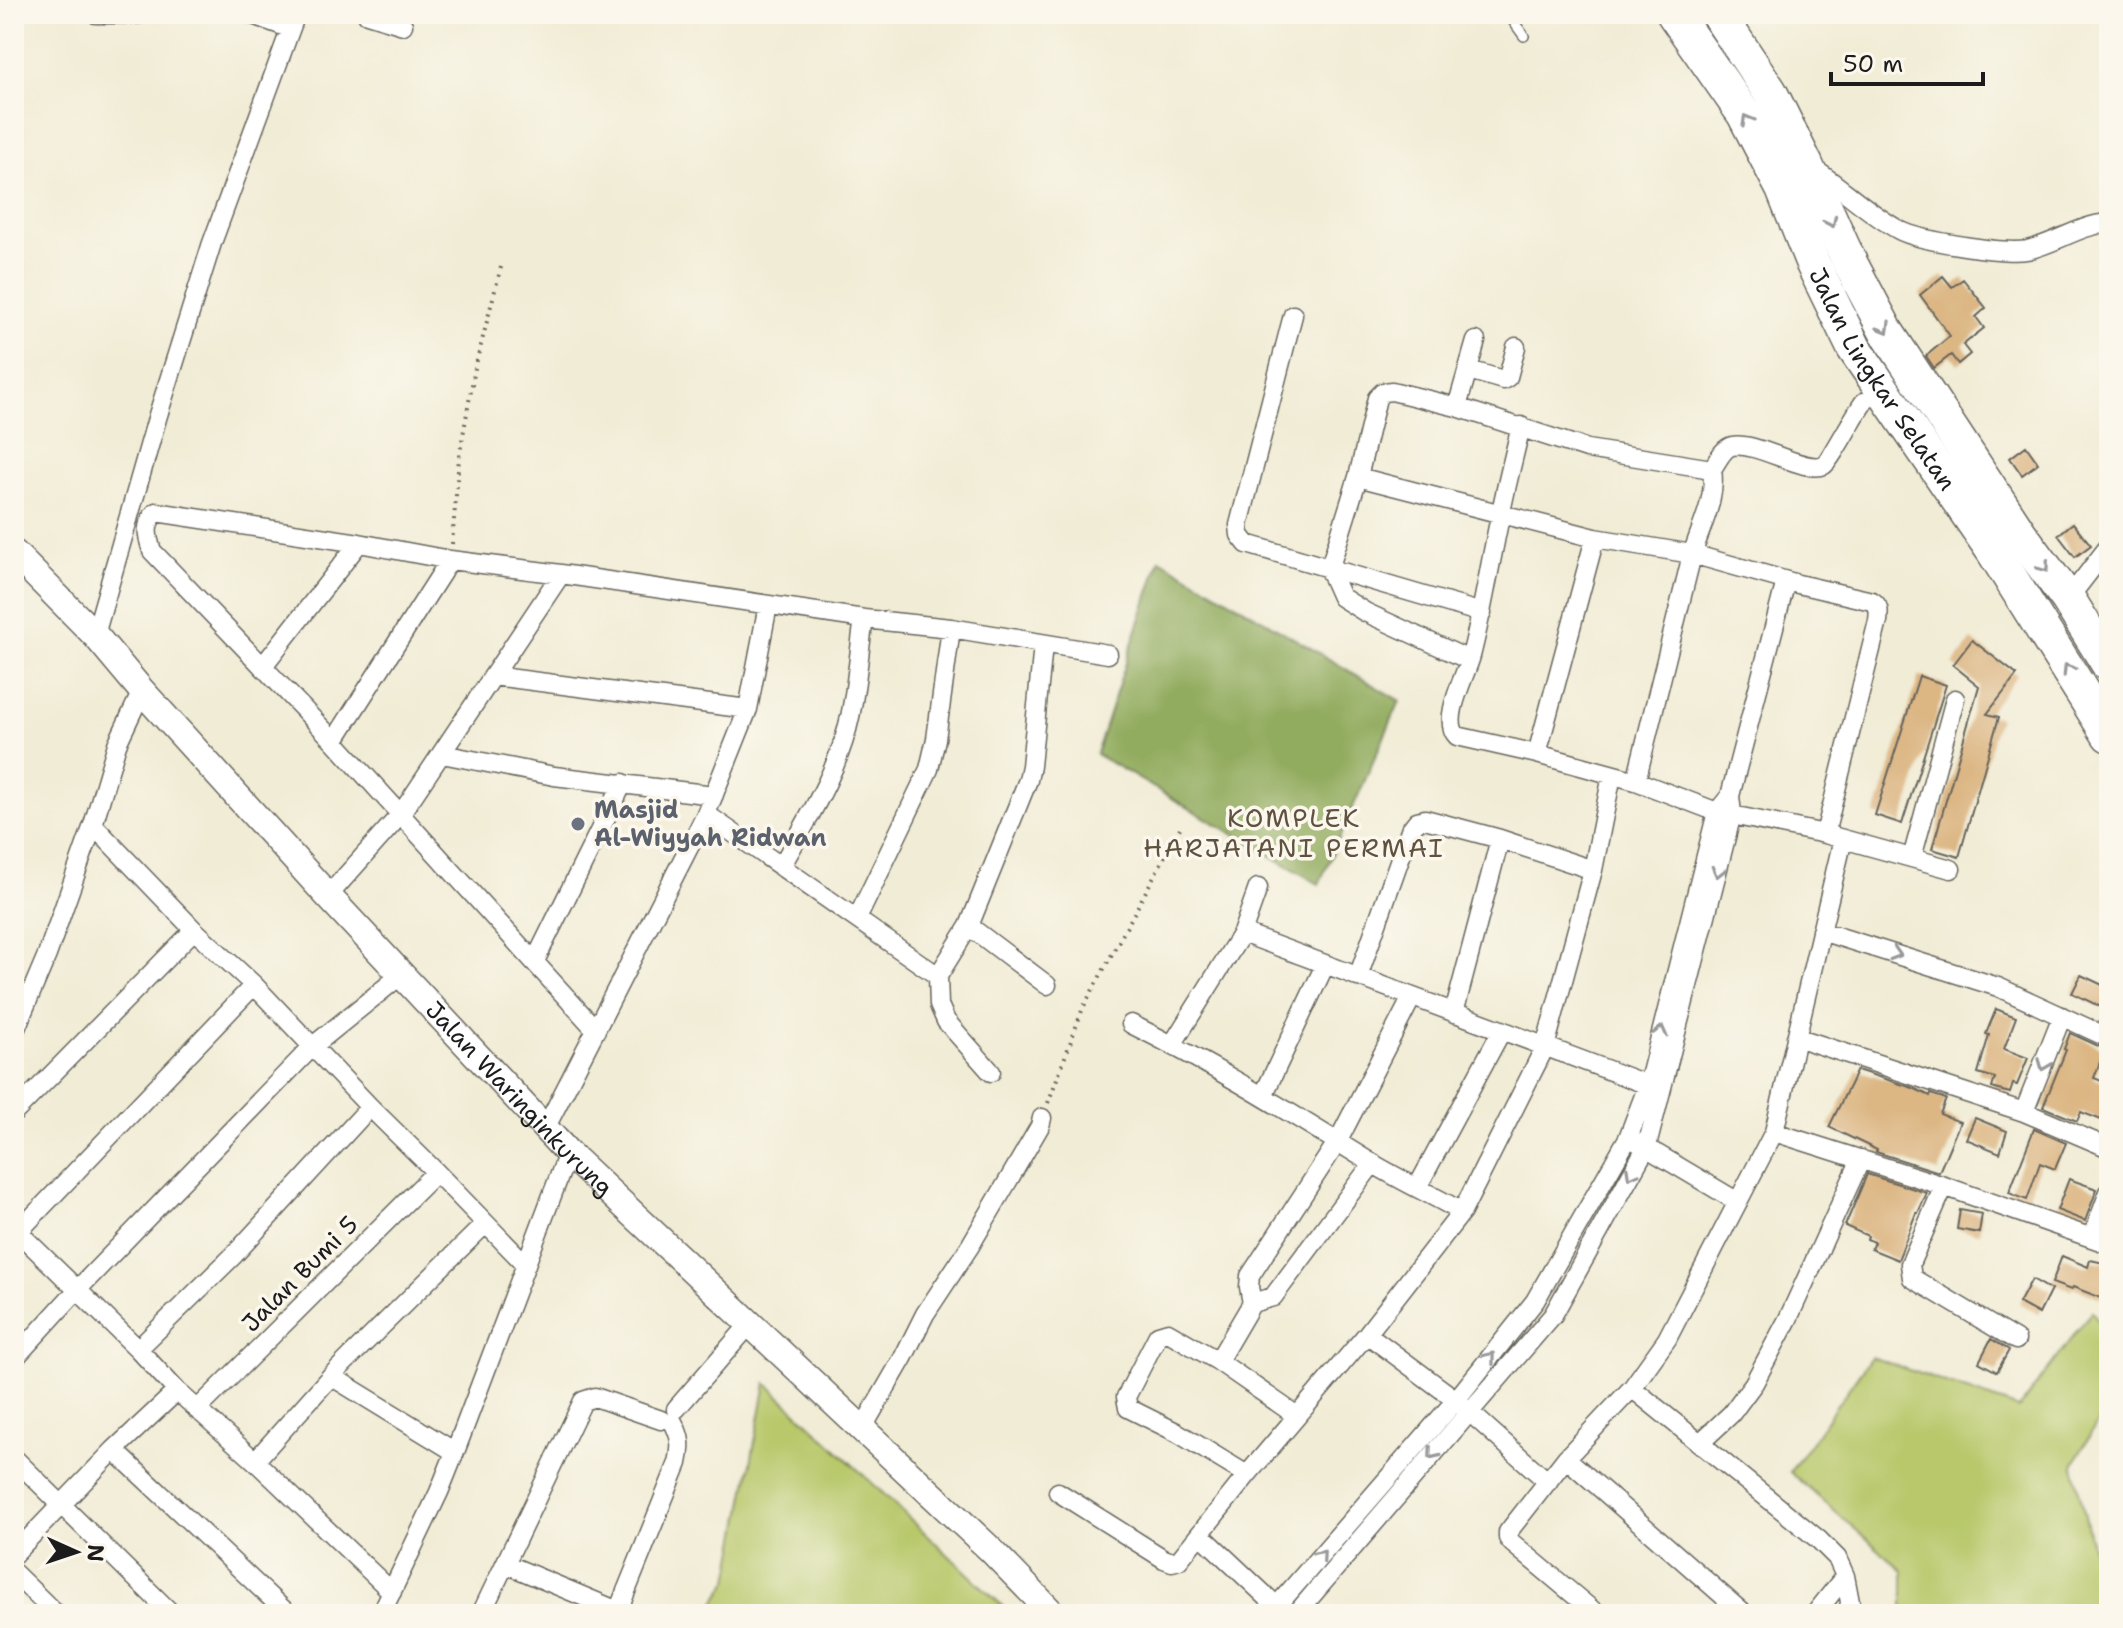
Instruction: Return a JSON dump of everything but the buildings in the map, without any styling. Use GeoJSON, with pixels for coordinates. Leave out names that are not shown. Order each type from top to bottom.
{"type":"FeatureCollection","features":[{"type":"Feature","properties":{"kind":"highway","name":"Jalan Lingkar Selatan"},"geometry":{"type":"LineString","coordinates":[[1674,14],[1744,114],[1801,179],[2007,543],[2109,735]]}},
{"type":"Feature","properties":{"kind":"highway","name":"Jalan Lingkar Selatan"},"geometry":{"type":"LineString","coordinates":[[1718,14],[1770,92],[1801,179],[1813,264],[1854,348],[2007,543],[2068,599],[2109,665]]}},
{"type":"Feature","properties":{"kind":"street"},"geometry":{"type":"LineString","coordinates":[[96,14],[137,14]]}},
{"type":"Feature","properties":{"kind":"street"},"geometry":{"type":"LineString","coordinates":[[95,635],[158,415],[212,243],[293,21],[250,14]]}},
{"type":"Feature","properties":{"kind":"street"},"geometry":{"type":"LineString","coordinates":[[367,14],[403,25]]}},
{"type":"Feature","properties":{"kind":"street"},"geometry":{"type":"LineString","coordinates":[[1801,179],[1840,187],[1903,233],[1992,250],[2026,250],[2081,228],[2109,223]]}},
{"type":"Feature","properties":{"kind":"street"},"geometry":{"type":"LineString","coordinates":[[1293,315],[1239,525],[1240,535],[1247,544],[1482,613]]}},
{"type":"Feature","properties":{"kind":"street"},"geometry":{"type":"LineString","coordinates":[[1457,407],[1476,341]]}},
{"type":"Feature","properties":{"kind":"street"},"geometry":{"type":"LineString","coordinates":[[1469,370],[1503,380],[1508,377],[1516,347]]}},
{"type":"Feature","properties":{"kind":"street"},"geometry":{"type":"LineString","coordinates":[[1469,660],[1365,612],[1341,597],[1329,570],[1358,477],[1377,398],[1383,392],[1392,391],[1457,407],[1587,449],[1712,469]]}},
{"type":"Feature","properties":{"kind":"street"},"geometry":{"type":"LineString","coordinates":[[1636,781],[1692,554],[1712,495],[1712,469],[1724,451],[1732,446],[1755,448],[1810,466],[1824,465],[1864,402]]}},
{"type":"Feature","properties":{"kind":"street"},"geometry":{"type":"LineString","coordinates":[[1521,426],[1482,613],[1450,718],[1451,730],[1457,736],[1537,754],[1951,869]]}},
{"type":"Feature","properties":{"kind":"street"},"geometry":{"type":"LineString","coordinates":[[1358,477],[1595,538],[1692,554],[1872,601],[1879,608],[1834,836],[1821,931],[1774,1132],[1667,1339],[1632,1388],[1566,1458],[1508,1532],[1512,1543],[1597,1614]]}},
{"type":"Feature","properties":{"kind":"street"},"geometry":{"type":"LineString","coordinates":[[596,1030],[334,741],[152,551],[147,526],[156,512],[450,560],[864,619],[951,628],[1108,654]]}},
{"type":"Feature","properties":{"kind":"street"},"geometry":{"type":"LineString","coordinates":[[1537,754],[1595,538]]}},
{"type":"Feature","properties":{"kind":"street"},"geometry":{"type":"LineString","coordinates":[[263,666],[359,543]]}},
{"type":"Feature","properties":{"kind":"street"},"geometry":{"type":"LineString","coordinates":[[2068,599],[2109,546]]}},
{"type":"Feature","properties":{"kind":"street"},"geometry":{"type":"LineString","coordinates":[[334,741],[450,560]]}},
{"type":"Feature","properties":{"kind":"street","name":"Jalan Waringinkurung"},"geometry":{"type":"LineString","coordinates":[[18,563],[95,635],[328,896],[568,1153],[991,1550],[1053,1614]]}},
{"type":"Feature","properties":{"kind":"street"},"geometry":{"type":"LineString","coordinates":[[328,896],[401,814],[561,574]]}},
{"type":"Feature","properties":{"kind":"street"},"geometry":{"type":"LineString","coordinates":[[1200,1534],[1278,1611],[1463,1405],[1553,1315],[1647,1146],[1655,1086],[1786,581]]}},
{"type":"Feature","properties":{"kind":"street"},"geometry":{"type":"LineString","coordinates":[[545,1129],[706,814],[748,709],[768,605]]}},
{"type":"Feature","properties":{"kind":"street"},"geometry":{"type":"LineString","coordinates":[[781,867],[813,810],[839,753],[850,717],[864,619]]}},
{"type":"Feature","properties":{"kind":"street"},"geometry":{"type":"LineString","coordinates":[[857,919],[929,769],[951,628]]}},
{"type":"Feature","properties":{"kind":"street"},"geometry":{"type":"LineString","coordinates":[[991,1072],[946,1021],[939,1005],[938,976],[969,926],[1028,780],[1043,645]]}},
{"type":"Feature","properties":{"kind":"street"},"geometry":{"type":"LineString","coordinates":[[493,676],[748,709]]}},
{"type":"Feature","properties":{"kind":"street"},"geometry":{"type":"LineString","coordinates":[[14,1033],[47,955],[93,825],[117,744],[142,691]]}},
{"type":"Feature","properties":{"kind":"street"},"geometry":{"type":"LineString","coordinates":[[1912,858],[1955,699]]}},
{"type":"Feature","properties":{"kind":"street"},"geometry":{"type":"LineString","coordinates":[[442,754],[554,776],[714,795]]}},
{"type":"Feature","properties":{"kind":"street"},"geometry":{"type":"LineString","coordinates":[[1058,1492],[1164,1559],[1172,1562],[1179,1560],[1367,1334],[1462,1212],[1545,1047],[1593,870],[1612,775]]}},
{"type":"Feature","properties":{"kind":"street"},"geometry":{"type":"LineString","coordinates":[[535,961],[623,783]]}},
{"type":"Feature","properties":{"kind":"street"},"geometry":{"type":"LineString","coordinates":[[706,814],[938,976]]}},
{"type":"Feature","properties":{"kind":"street"},"geometry":{"type":"LineString","coordinates":[[1358,977],[1410,830],[1417,821],[1425,819],[1500,839],[1593,870]]}},
{"type":"Feature","properties":{"kind":"street"},"geometry":{"type":"LineString","coordinates":[[93,825],[194,930],[254,985],[526,1265]]}},
{"type":"Feature","properties":{"kind":"street"},"geometry":{"type":"LineString","coordinates":[[1454,1013],[1500,839]]}},
{"type":"Feature","properties":{"kind":"street"},"geometry":{"type":"LineString","coordinates":[[1172,1045],[1242,933],[1258,888]]}},
{"type":"Feature","properties":{"kind":"street"},"geometry":{"type":"LineString","coordinates":[[969,926],[1047,985]]}},
{"type":"Feature","properties":{"kind":"street"},"geometry":{"type":"LineString","coordinates":[[14,1113],[194,930]]}},
{"type":"Feature","properties":{"kind":"street"},"geometry":{"type":"LineString","coordinates":[[1821,931],[1998,987],[2109,1038]]}},
{"type":"Feature","properties":{"kind":"street"},"geometry":{"type":"LineString","coordinates":[[1242,933],[1655,1086]]}},
{"type":"Feature","properties":{"kind":"street"},"geometry":{"type":"LineString","coordinates":[[1263,1096],[1325,965]]}},
{"type":"Feature","properties":{"kind":"street"},"geometry":{"type":"LineString","coordinates":[[15,1355],[313,1046],[401,975]]}},
{"type":"Feature","properties":{"kind":"street"},"geometry":{"type":"LineString","coordinates":[[254,985],[16,1230],[177,1391],[392,1592]]}},
{"type":"Feature","properties":{"kind":"street"},"geometry":{"type":"LineString","coordinates":[[1218,1361],[1252,1303],[1250,1276],[1338,1141],[1412,997]]}},
{"type":"Feature","properties":{"kind":"street"},"geometry":{"type":"LineString","coordinates":[[2024,1112],[2062,1016]]}},
{"type":"Feature","properties":{"kind":"street"},"geometry":{"type":"LineString","coordinates":[[1131,1024],[1263,1096],[1373,1163],[1462,1212]]}},
{"type":"Feature","properties":{"kind":"street"},"geometry":{"type":"LineString","coordinates":[[1418,1186],[1502,1030]]}},
{"type":"Feature","properties":{"kind":"street"},"geometry":{"type":"LineString","coordinates":[[1796,1037],[2024,1112],[2109,1148]]}},
{"type":"Feature","properties":{"kind":"street"},"geometry":{"type":"LineString","coordinates":[[1296,1614],[1463,1405],[1535,1301],[1655,1086]]}},
{"type":"Feature","properties":{"kind":"street"},"geometry":{"type":"LineString","coordinates":[[138,1349],[234,1255],[370,1107]]}},
{"type":"Feature","properties":{"kind":"street"},"geometry":{"type":"LineString","coordinates":[[862,1429],[925,1314],[990,1213],[1042,1118]]}},
{"type":"Feature","properties":{"kind":"street"},"geometry":{"type":"LineString","coordinates":[[1774,1132],[1944,1186],[2100,1241],[2109,1192]]}},
{"type":"Feature","properties":{"kind":"street"},"geometry":{"type":"LineString","coordinates":[[1628,1138],[1647,1146],[1738,1202]]}},
{"type":"Feature","properties":{"kind":"street"},"geometry":{"type":"LineString","coordinates":[[381,1614],[439,1492],[568,1153]]}},
{"type":"Feature","properties":{"kind":"street"},"geometry":{"type":"LineString","coordinates":[[1700,1443],[1731,1414],[1754,1383],[1788,1319],[1861,1159]]}},
{"type":"Feature","properties":{"kind":"street"},"geometry":{"type":"LineString","coordinates":[[1252,1303],[1273,1297],[1373,1163]]}},
{"type":"Feature","properties":{"kind":"street","name":"Jalan Bumi 5"},"geometry":{"type":"LineString","coordinates":[[197,1410],[436,1172]]}},
{"type":"Feature","properties":{"kind":"street"},"geometry":{"type":"LineString","coordinates":[[1944,1186],[1910,1264],[1912,1278],[2016,1340]]}},
{"type":"Feature","properties":{"kind":"street"},"geometry":{"type":"LineString","coordinates":[[255,1461],[331,1376],[485,1224]]}},
{"type":"Feature","properties":{"kind":"street"},"geometry":{"type":"LineString","coordinates":[[670,1417],[749,1325]]}},
{"type":"Feature","properties":{"kind":"street"},"geometry":{"type":"LineString","coordinates":[[1247,1475],[1178,1433],[1128,1408],[1126,1397],[1158,1335],[1168,1332],[1218,1361],[1297,1416]]}},
{"type":"Feature","properties":{"kind":"street"},"geometry":{"type":"LineString","coordinates":[[1367,1334],[1463,1405],[1548,1482]]}},
{"type":"Feature","properties":{"kind":"street"},"geometry":{"type":"LineString","coordinates":[[331,1376],[455,1452]]}},
{"type":"Feature","properties":{"kind":"street"},"geometry":{"type":"LineString","coordinates":[[1632,1388],[1837,1558],[1845,1576],[1850,1602],[1848,1614]]}},
{"type":"Feature","properties":{"kind":"street"},"geometry":{"type":"LineString","coordinates":[[14,1554],[114,1450],[177,1391]]}},
{"type":"Feature","properties":{"kind":"street"},"geometry":{"type":"LineString","coordinates":[[481,1614],[583,1401],[595,1397],[670,1417],[679,1434],[681,1447],[678,1463],[618,1613],[506,1564]]}},
{"type":"Feature","properties":{"kind":"street"},"geometry":{"type":"LineString","coordinates":[[114,1450],[288,1614]]}},
{"type":"Feature","properties":{"kind":"street"},"geometry":{"type":"LineString","coordinates":[[14,1458],[172,1614]]}},
{"type":"Feature","properties":{"kind":"street"},"geometry":{"type":"LineString","coordinates":[[1566,1458],[1744,1614]]}},
{"type":"Feature","properties":{"kind":"street"},"geometry":{"type":"LineString","coordinates":[[14,1573],[56,1614]]}},
{"type":"Feature","properties":{"kind":"street"},"geometry":{"type":"LineString","coordinates":[[1815,1614],[1845,1576]]}},
{"type":"Feature","properties":{"kind":"lane"},"geometry":{"type":"LineString","coordinates":[[1508,14],[1524,36]]}},
{"type":"Feature","properties":{"kind":"path"},"geometry":{"type":"LineString","coordinates":[[450,560],[459,458],[475,368],[501,267]]}},
{"type":"Feature","properties":{"kind":"path"},"geometry":{"type":"LineString","coordinates":[[1042,1118],[1083,1008],[1180,828]]}},
{"type":"Feature","properties":{"kind":"green space"},"geometry":{"type":"Polygon","coordinates":[[[1160,559],[1400,701],[1319,884],[1096,754],[1160,559]]]}},
{"type":"Feature","properties":{"kind":"green space"},"geometry":{"type":"Polygon","coordinates":[[[2092,1311],[2109,1337],[2109,1402],[2073,1465],[2097,1567],[2109,1576],[2109,1614],[1903,1614],[1903,1571],[1790,1472],[1871,1357],[2019,1408],[2092,1311]]]}},
{"type":"Feature","properties":{"kind":"green space"},"geometry":{"type":"Polygon","coordinates":[[[766,1383],[1011,1614],[707,1614],[729,1580],[766,1383]]]}},
{"type":"Feature","properties":{"kind":"place","name":"Masjid Al-Wiyyah Ridwan"},"geometry":{"type":"Point","coordinates":[578,824]}},
{"type":"Feature","properties":{"kind":"district","name":"KOMPLEK HARJATANI PERMAI"},"geometry":{"type":"Point","coordinates":[1294,833]}}]}
